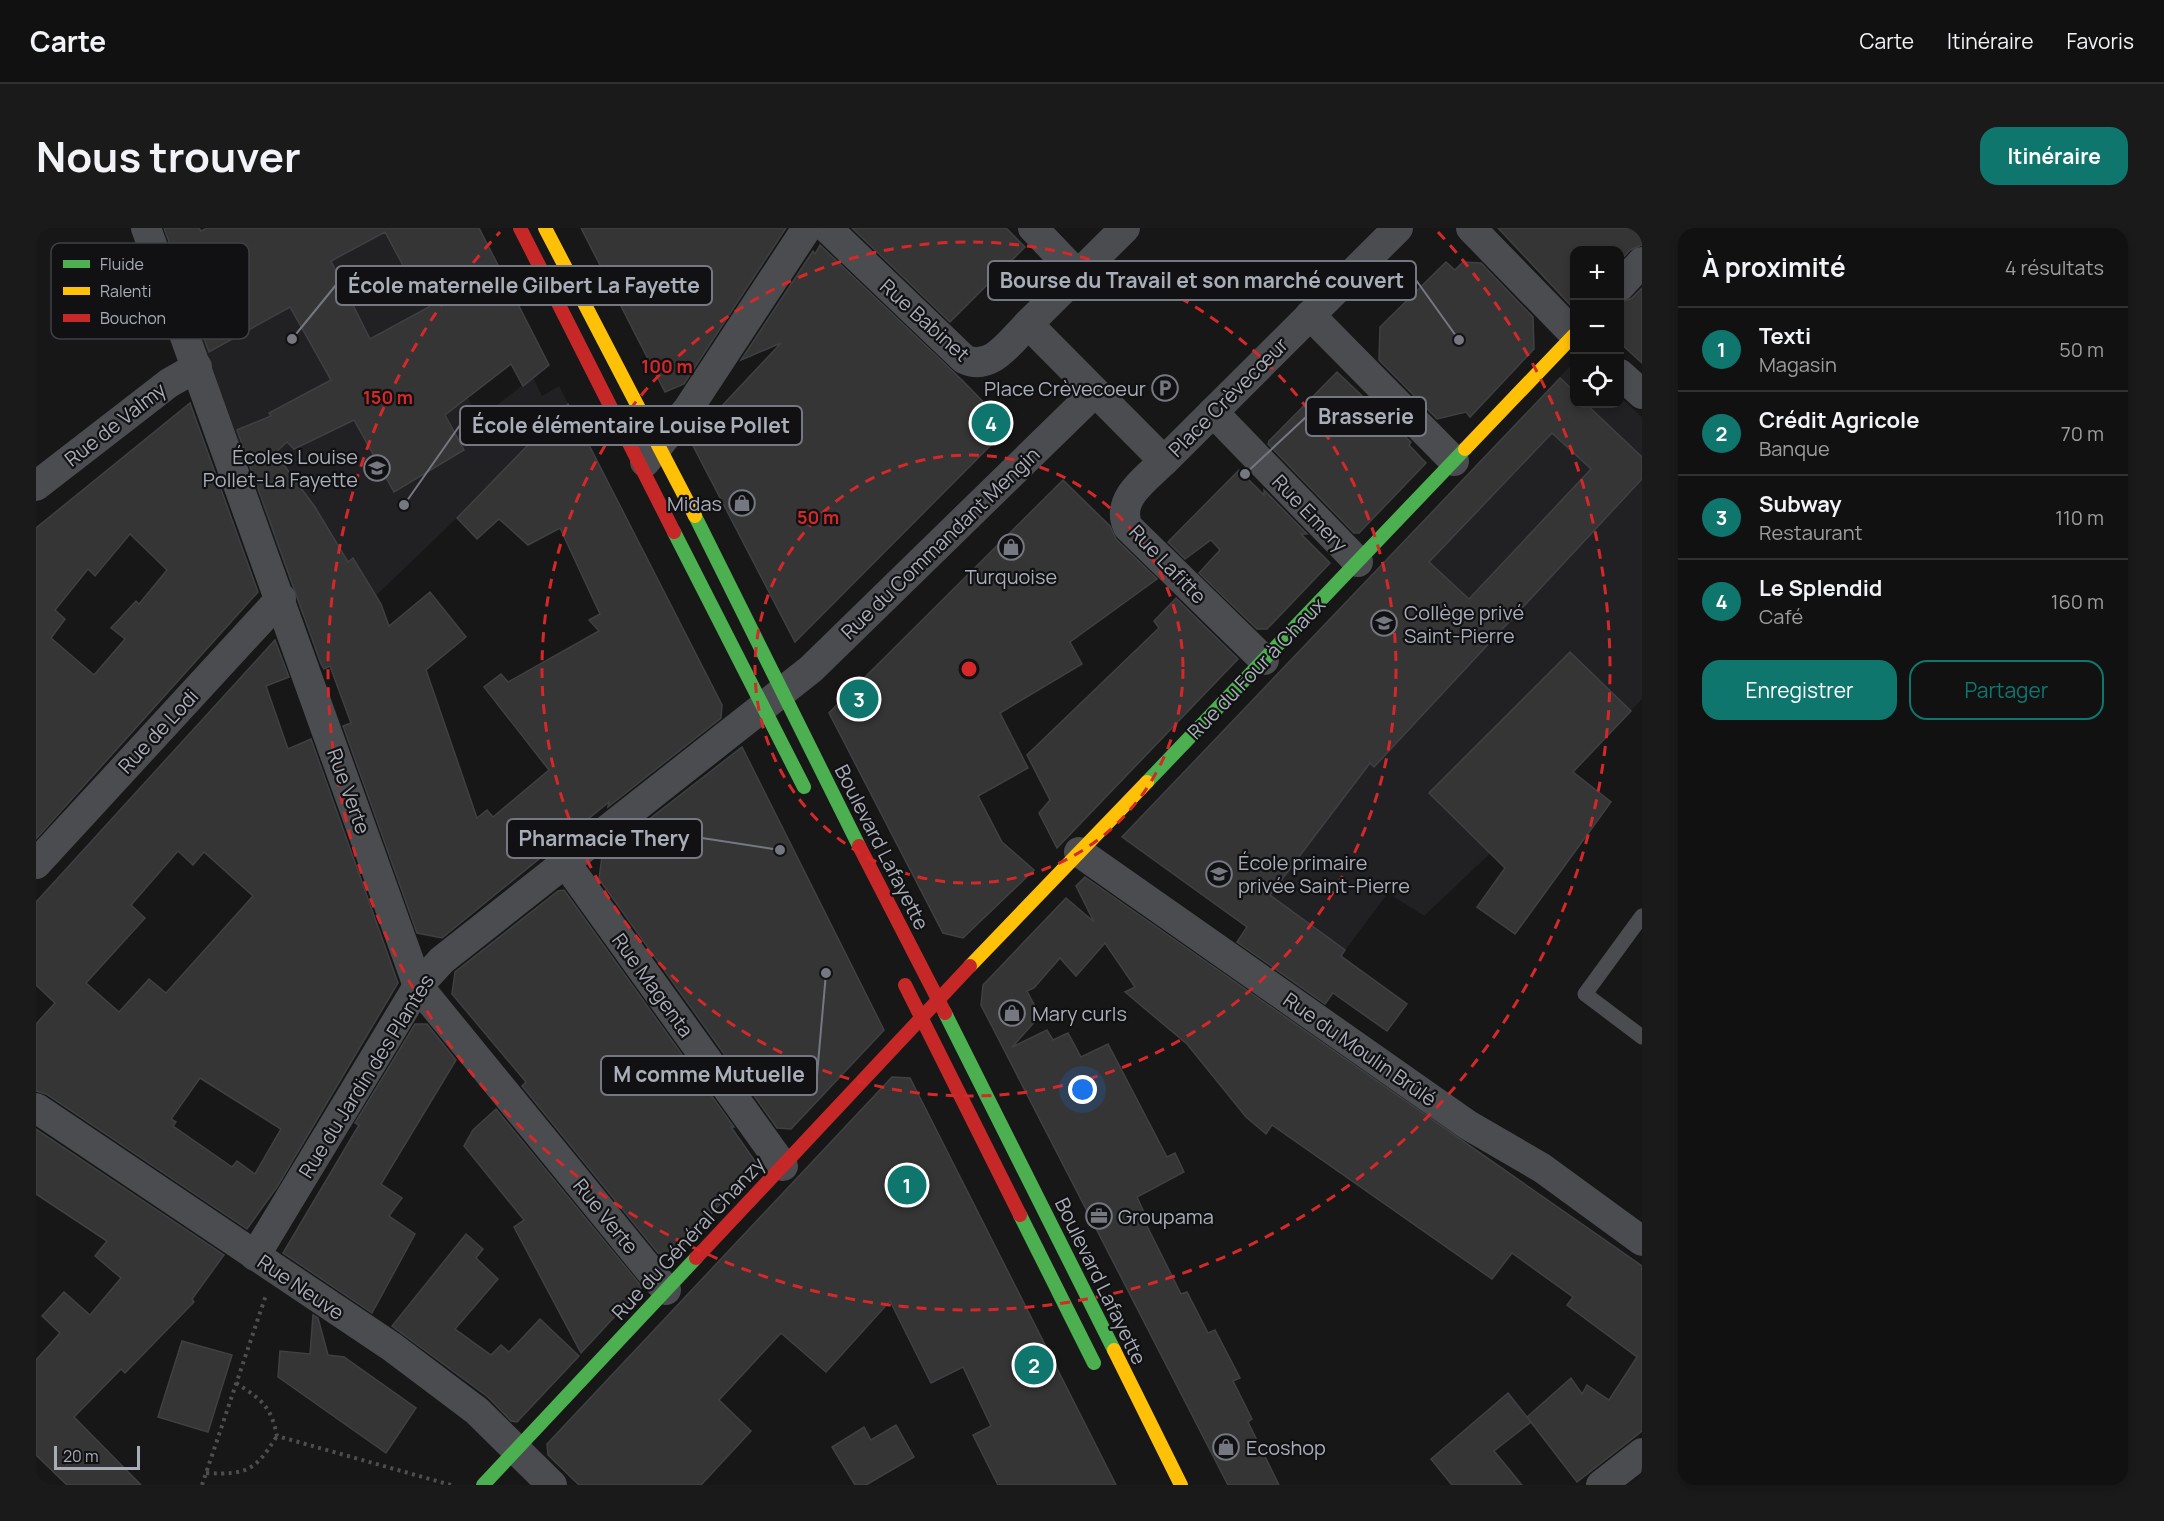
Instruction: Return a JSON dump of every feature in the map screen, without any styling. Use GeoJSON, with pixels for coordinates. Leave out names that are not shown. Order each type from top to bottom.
{"type":"FeatureCollection","features":[{"type":"Feature","properties":{"kind":"main road","name":"Boulevard Lafayette"},"geometry":{"type":"LineString","coordinates":[[520,228],[650,456],[773,699],[808,795]]}},
{"type":"Feature","properties":{"kind":"main road","name":"Boulevard Lafayette"},"geometry":{"type":"LineString","coordinates":[[545,228],[650,456],[773,699],[964,1048],[1181,1485]]}},
{"type":"Feature","properties":{"kind":"main road","name":"Rue du Four à Chaux"},"geometry":{"type":"LineString","coordinates":[[938,1001],[1570,340]]}},
{"type":"Feature","properties":{"kind":"main road"},"geometry":{"type":"LineString","coordinates":[[896,967],[1102,1379]]}},
{"type":"Feature","properties":{"kind":"main road","name":"Rue du Général Chanzy"},"geometry":{"type":"LineString","coordinates":[[483,1485],[938,1001]]}},
{"type":"Feature","properties":{"kind":"street","name":"Rue Verte"},"geometry":{"type":"LineString","coordinates":[[146,228],[152,243]]}},
{"type":"Feature","properties":{"kind":"street"},"geometry":{"type":"LineString","coordinates":[[650,456],[688,409],[807,228]]}},
{"type":"Feature","properties":{"kind":"street","name":"Rue Babinet"},"geometry":{"type":"LineString","coordinates":[[826,228],[964,359],[973,364],[982,364],[993,358],[1028,324]]}},
{"type":"Feature","properties":{"kind":"street"},"geometry":{"type":"LineString","coordinates":[[1033,228],[1078,274]]}},
{"type":"Feature","properties":{"kind":"street"},"geometry":{"type":"LineString","coordinates":[[1028,324],[1125,228]]}},
{"type":"Feature","properties":{"kind":"street","name":"Place Crèvecœur"},"geometry":{"type":"LineString","coordinates":[[1028,324],[1164,461],[1398,228]]}},
{"type":"Feature","properties":{"kind":"street"},"geometry":{"type":"LineString","coordinates":[[1472,228],[1570,330]]}},
{"type":"Feature","properties":{"kind":"street"},"geometry":{"type":"LineString","coordinates":[[1624,282],[1642,262]]}},
{"type":"Feature","properties":{"kind":"street"},"geometry":{"type":"LineString","coordinates":[[1310,315],[1454,461]]}},
{"type":"Feature","properties":{"kind":"street","name":"Rue Verte"},"geometry":{"type":"LineString","coordinates":[[187,339],[418,986],[666,1290]]}},
{"type":"Feature","properties":{"kind":"street","name":"Rue de Valmy"},"geometry":{"type":"LineString","coordinates":[[36,486],[176,378],[197,367]]}},
{"type":"Feature","properties":{"kind":"street"},"geometry":{"type":"LineString","coordinates":[[1624,378],[1642,394]]}},
{"type":"Feature","properties":{"kind":"street","name":"Rue du Commandant Mengin"},"geometry":{"type":"LineString","coordinates":[[773,699],[823,658],[1095,392]]}},
{"type":"Feature","properties":{"kind":"street","name":"Rue Emery"},"geometry":{"type":"LineString","coordinates":[[1213,412],[1358,562]]}},
{"type":"Feature","properties":{"kind":"street","name":"Rue Lafitte"},"geometry":{"type":"LineString","coordinates":[[1164,461],[1125,504],[1124,514],[1128,526],[1264,660]]}},
{"type":"Feature","properties":{"kind":"street","name":"Rue de Lodi"},"geometry":{"type":"LineString","coordinates":[[36,864],[281,598]]}},
{"type":"Feature","properties":{"kind":"street","name":"Rue du Jardin des Plantes"},"geometry":{"type":"LineString","coordinates":[[264,1262],[418,986],[442,960],[773,699]]}},
{"type":"Feature","properties":{"kind":"street","name":"Rue du Moulin Brûlé"},"geometry":{"type":"LineString","coordinates":[[1080,852],[1468,1125],[1542,1168],[1642,1241]]}},
{"type":"Feature","properties":{"kind":"street","name":"Rue Magenta"},"geometry":{"type":"LineString","coordinates":[[566,862],[783,1166]]}},
{"type":"Feature","properties":{"kind":"street","name":"Rue Neuve"},"geometry":{"type":"LineString","coordinates":[[36,1108],[420,1368],[477,1411],[552,1485]]}},
{"type":"Feature","properties":{"kind":"street"},"geometry":{"type":"LineString","coordinates":[[1601,1485],[1642,1453]]}},
{"type":"Feature","properties":{"kind":"lane"},"geometry":{"type":"LineString","coordinates":[[1642,916],[1586,994],[1642,1037]]}},
{"type":"Feature","properties":{"kind":"path"},"geometry":{"type":"LineString","coordinates":[[202,1485],[236,1383],[264,1262]]}},
{"type":"Feature","properties":{"kind":"path"},"geometry":{"type":"LineString","coordinates":[[206,1473],[238,1474],[263,1459],[277,1436],[273,1417],[260,1398],[236,1383]]}},
{"type":"Feature","properties":{"kind":"path"},"geometry":{"type":"LineString","coordinates":[[277,1436],[451,1485]]}},
{"type":"Feature","properties":{"kind":"shaded area","name":"Écoles Louise Pollet-La Fayette"},"geometry":{"type":"Polygon","coordinates":[[[389,228],[463,376],[458,379],[479,419],[533,377],[542,396],[559,386],[570,407],[562,410],[459,516],[364,607],[328,604],[302,615],[202,339],[249,339],[249,279],[389,228]]]}},
{"type":"Feature","properties":{"kind":"shaded area"},"geometry":{"type":"Polygon","coordinates":[[[1570,366],[1570,408],[1624,408],[1624,401],[1642,417],[1642,699],[1556,791],[1424,916],[1388,893],[1316,989],[1241,935],[1247,926],[1123,838],[1570,366]]]}},
{"type":"Feature","properties":{"kind":"building"},"geometry":{"type":"Polygon","coordinates":[[[164,228],[199,228],[201,231],[207,228],[479,228],[549,365],[523,386],[511,364],[445,415],[464,450],[394,492],[354,420],[294,449],[287,442],[275,453],[315,507],[348,562],[353,558],[381,604],[389,626],[430,592],[466,637],[426,670],[477,818],[487,810],[493,817],[549,770],[484,687],[501,674],[508,682],[599,631],[589,620],[600,614],[560,528],[528,545],[499,519],[477,539],[457,518],[568,404],[722,705],[721,718],[608,807],[609,802],[442,938],[417,933],[343,726],[351,723],[330,666],[324,669],[321,664],[237,430],[271,416],[269,413],[331,380],[290,307],[249,330],[249,243],[169,243],[164,228]],[[385,232],[331,261],[370,339],[429,307],[409,267],[405,269],[385,232]]]}},
{"type":"Feature","properties":{"kind":"building"},"geometry":{"type":"Polygon","coordinates":[[[581,228],[786,228],[684,384],[665,392],[581,228]]]}},
{"type":"Feature","properties":{"kind":"building"},"geometry":{"type":"Polygon","coordinates":[[[852,228],[1006,228],[1025,247],[950,322],[852,228]]]}},
{"type":"Feature","properties":{"kind":"building"},"geometry":{"type":"Polygon","coordinates":[[[1498,228],[1642,228],[1642,245],[1630,250],[1624,257],[1624,246],[1570,246],[1570,305],[1498,228]]]}},
{"type":"Feature","properties":{"kind":"building"},"geometry":{"type":"Polygon","coordinates":[[[820,245],[1003,422],[1003,433],[795,642],[690,440],[781,343],[741,360],[813,251],[815,254],[820,245]]]}},
{"type":"Feature","properties":{"kind":"building"},"geometry":{"type":"Polygon","coordinates":[[[1446,262],[1455,270],[1463,262],[1481,263],[1533,317],[1534,349],[1470,417],[1466,412],[1437,419],[1379,360],[1380,327],[1446,262]]]}},
{"type":"Feature","properties":{"kind":"building"},"geometry":{"type":"Polygon","coordinates":[[[1642,288],[1642,363],[1624,347],[1624,301],[1632,298],[1642,288]]]}},
{"type":"Feature","properties":{"kind":"building"},"geometry":{"type":"Polygon","coordinates":[[[204,339],[232,339],[209,352],[204,339]]]}},
{"type":"Feature","properties":{"kind":"building"},"geometry":{"type":"Polygon","coordinates":[[[1337,372],[1411,442],[1409,445],[1426,463],[1359,533],[1354,533],[1268,444],[1337,372]]]}},
{"type":"Feature","properties":{"kind":"building"},"geometry":{"type":"Polygon","coordinates":[[[1560,378],[1570,387],[1570,408],[1590,408],[1642,457],[1642,479],[1374,767],[1370,763],[1270,895],[1345,950],[1341,956],[1407,1004],[1387,1031],[1333,993],[1325,1004],[1237,942],[1247,927],[1122,837],[1560,378]],[[1552,433],[1429,562],[1469,599],[1591,469],[1552,433]]]}},
{"type":"Feature","properties":{"kind":"building"},"geometry":{"type":"Polygon","coordinates":[[[190,403],[258,592],[36,839],[36,528],[190,403]],[[130,534],[95,576],[88,569],[55,610],[65,619],[51,638],[94,675],[125,639],[111,628],[136,601],[139,604],[167,570],[130,534]]]}},
{"type":"Feature","properties":{"kind":"building"},"geometry":{"type":"Polygon","coordinates":[[[1239,470],[1264,495],[1264,490],[1307,534],[1301,534],[1330,563],[1267,629],[1257,629],[1199,573],[1220,550],[1211,540],[1185,559],[1168,542],[1239,470]]]}},
{"type":"Feature","properties":{"kind":"building"},"geometry":{"type":"Polygon","coordinates":[[[1063,480],[1110,526],[1116,539],[1157,579],[1070,642],[1082,664],[1000,713],[1028,768],[978,796],[1002,842],[1034,870],[963,938],[943,933],[829,713],[1063,480]]]}},
{"type":"Feature","properties":{"kind":"building"},"geometry":{"type":"Polygon","coordinates":[[[1176,598],[1238,659],[1057,848],[1039,813],[1050,800],[1027,755],[1159,628],[1154,621],[1176,598]]]}},
{"type":"Feature","properties":{"kind":"building"},"geometry":{"type":"Polygon","coordinates":[[[275,640],[289,677],[266,686],[288,749],[311,739],[398,983],[277,1187],[247,1229],[46,1094],[36,1091],[36,1024],[55,1003],[36,985],[36,902],[275,640]],[[178,851],[131,905],[145,918],[86,983],[119,1012],[149,979],[166,993],[253,896],[204,852],[193,865],[178,851]],[[200,1078],[171,1119],[176,1122],[173,1126],[232,1167],[237,1161],[255,1174],[281,1129],[200,1078]]]}},
{"type":"Feature","properties":{"kind":"building"},"geometry":{"type":"Polygon","coordinates":[[[1570,652],[1631,711],[1573,772],[1611,802],[1515,934],[1477,907],[1505,868],[1429,793],[1570,652]]]}},
{"type":"Feature","properties":{"kind":"building"},"geometry":{"type":"Polygon","coordinates":[[[742,747],[884,1030],[791,1129],[777,1128],[599,879],[602,856],[742,747]]]}},
{"type":"Feature","properties":{"kind":"building"},"geometry":{"type":"Polygon","coordinates":[[[1085,877],[1642,1266],[1642,1431],[1577,1482],[1527,1417],[1571,1378],[1582,1394],[1587,1385],[1609,1400],[1637,1357],[1567,1305],[1573,1297],[1512,1253],[1492,1279],[1272,1125],[1266,1134],[1246,1117],[1187,1044],[1125,992],[1135,987],[1105,943],[1076,976],[1060,958],[1034,988],[1027,991],[1040,1016],[1012,1047],[1047,1030],[1053,1040],[1068,1033],[1081,1057],[1108,1044],[1167,1157],[1175,1153],[1184,1172],[1137,1197],[1148,1221],[1145,1222],[1181,1294],[1187,1292],[1208,1333],[1215,1330],[1240,1378],[1233,1381],[1252,1419],[1248,1422],[1279,1485],[1228,1485],[981,1005],[983,985],[1066,898],[1094,922],[1076,886],[1085,877]]]}},
{"type":"Feature","properties":{"kind":"building"},"geometry":{"type":"Polygon","coordinates":[[[564,890],[734,1127],[731,1127],[757,1164],[673,1255],[658,1253],[522,1086],[526,1082],[452,994],[455,972],[558,891],[564,890]]]}},
{"type":"Feature","properties":{"kind":"building"},"geometry":{"type":"Polygon","coordinates":[[[415,1024],[427,1024],[456,1060],[381,1184],[402,1198],[389,1216],[415,1234],[372,1313],[283,1253],[359,1125],[355,1123],[415,1024]]]}},
{"type":"Feature","properties":{"kind":"building"},"geometry":{"type":"Polygon","coordinates":[[[892,1077],[910,1078],[1116,1485],[998,1485],[973,1435],[991,1426],[963,1367],[931,1383],[890,1301],[826,1372],[781,1333],[719,1400],[751,1431],[701,1485],[579,1485],[548,1455],[547,1444],[892,1077]]]}},
{"type":"Feature","properties":{"kind":"building"},"geometry":{"type":"Polygon","coordinates":[[[496,1109],[642,1287],[581,1353],[514,1227],[524,1220],[464,1146],[473,1130],[496,1109]]]}},
{"type":"Feature","properties":{"kind":"building"},"geometry":{"type":"Polygon","coordinates":[[[36,1129],[224,1255],[192,1299],[194,1302],[125,1373],[121,1369],[74,1417],[141,1485],[67,1485],[36,1455],[36,1360],[60,1333],[42,1316],[64,1292],[90,1315],[121,1278],[95,1256],[107,1241],[36,1194],[36,1129]]]}},
{"type":"Feature","properties":{"kind":"building"},"geometry":{"type":"Polygon","coordinates":[[[466,1234],[483,1249],[476,1258],[498,1279],[455,1329],[491,1355],[501,1345],[509,1352],[540,1319],[579,1356],[517,1422],[511,1421],[488,1397],[392,1326],[466,1234]]]}},
{"type":"Feature","properties":{"kind":"building"},"geometry":{"type":"Polygon","coordinates":[[[313,1315],[318,1318],[328,1355],[344,1357],[416,1408],[386,1453],[278,1377],[280,1351],[310,1354],[313,1315]]]}},
{"type":"Feature","properties":{"kind":"building"},"geometry":{"type":"Polygon","coordinates":[[[182,1341],[232,1355],[208,1432],[158,1417],[182,1341]]]}},
{"type":"Feature","properties":{"kind":"building"},"geometry":{"type":"Polygon","coordinates":[[[1508,1393],[1531,1422],[1494,1451],[1522,1485],[1452,1485],[1431,1459],[1508,1393]]]}},
{"type":"Feature","properties":{"kind":"building"},"geometry":{"type":"Polygon","coordinates":[[[896,1425],[914,1457],[866,1485],[855,1485],[832,1447],[864,1427],[871,1440],[896,1425]]]}},
{"type":"Feature","properties":{"kind":"traffic: fast"},"geometry":{"type":"LineString","coordinates":[[1147,782],[1465,449]]}},
{"type":"Feature","properties":{"kind":"traffic: fast"},"geometry":{"type":"LineString","coordinates":[[695,516],[859,846]]}},
{"type":"Feature","properties":{"kind":"traffic: fast"},"geometry":{"type":"LineString","coordinates":[[674,532],[804,787]]}},
{"type":"Feature","properties":{"kind":"traffic: fast"},"geometry":{"type":"LineString","coordinates":[[945,1013],[1114,1350]]}},
{"type":"Feature","properties":{"kind":"traffic: fast"},"geometry":{"type":"LineString","coordinates":[[1020,1215],[1094,1363]]}},
{"type":"Feature","properties":{"kind":"traffic: fast"},"geometry":{"type":"LineString","coordinates":[[483,1485],[696,1258]]}},
{"type":"Feature","properties":{"kind":"traffic: slow"},"geometry":{"type":"LineString","coordinates":[[545,228],[695,516]]}},
{"type":"Feature","properties":{"kind":"traffic: slow"},"geometry":{"type":"LineString","coordinates":[[1465,449],[1570,339]]}},
{"type":"Feature","properties":{"kind":"traffic: slow"},"geometry":{"type":"LineString","coordinates":[[970,966],[1147,782]]}},
{"type":"Feature","properties":{"kind":"traffic: slow"},"geometry":{"type":"LineString","coordinates":[[1114,1350],[1181,1485]]}},
{"type":"Feature","properties":{"kind":"traffic: jam"},"geometry":{"type":"LineString","coordinates":[[520,228],[674,532]]}},
{"type":"Feature","properties":{"kind":"traffic: jam"},"geometry":{"type":"LineString","coordinates":[[859,846],[945,1013]]}},
{"type":"Feature","properties":{"kind":"traffic: jam"},"geometry":{"type":"LineString","coordinates":[[696,1258],[970,966]]}},
{"type":"Feature","properties":{"kind":"traffic: jam"},"geometry":{"type":"LineString","coordinates":[[905,985],[1020,1215]]}},
{"type":"Feature","properties":{"kind":"place","name":"École maternelle Gilbert La Fayette"},"geometry":{"type":"Point","coordinates":[292,339]}},
{"type":"Feature","properties":{"kind":"place","name":"Bourse du Travail et son marché couvert"},"geometry":{"type":"Point","coordinates":[1459,340]}},
{"type":"Feature","properties":{"kind":"place","name":"Place Crèvecoeur"},"geometry":{"type":"Point","coordinates":[1165,388]}},
{"type":"Feature","properties":{"kind":"place","name":"Le Splendid"},"geometry":{"type":"Point","coordinates":[991,423]}},
{"type":"Feature","properties":{"kind":"place","name":"Écoles Louise Pollet-La Fayette"},"geometry":{"type":"Point","coordinates":[377,468]}},
{"type":"Feature","properties":{"kind":"place","name":"Brasserie"},"geometry":{"type":"Point","coordinates":[1245,474]}},
{"type":"Feature","properties":{"kind":"place","name":"Midas"},"geometry":{"type":"Point","coordinates":[742,503]}},
{"type":"Feature","properties":{"kind":"place","name":"École élémentaire Louise Pollet"},"geometry":{"type":"Point","coordinates":[404,505]}},
{"type":"Feature","properties":{"kind":"place","name":"Turquoise"},"geometry":{"type":"Point","coordinates":[1011,547]}},
{"type":"Feature","properties":{"kind":"place","name":"Collège privé Saint-Pierre"},"geometry":{"type":"Point","coordinates":[1384,623]}},
{"type":"Feature","properties":{"kind":"place","name":"Subway"},"geometry":{"type":"Point","coordinates":[859,699]}},
{"type":"Feature","properties":{"kind":"place","name":"Pharmacie Thery"},"geometry":{"type":"Point","coordinates":[780,850]}},
{"type":"Feature","properties":{"kind":"place","name":"École primaire privée Saint-Pierre"},"geometry":{"type":"Point","coordinates":[1219,874]}},
{"type":"Feature","properties":{"kind":"place","name":"M comme Mutuelle"},"geometry":{"type":"Point","coordinates":[826,973]}},
{"type":"Feature","properties":{"kind":"place","name":"Mary curls"},"geometry":{"type":"Point","coordinates":[1012,1013]}},
{"type":"Feature","properties":{"kind":"place","name":"Texti"},"geometry":{"type":"Point","coordinates":[907,1185]}},
{"type":"Feature","properties":{"kind":"place","name":"Groupama"},"geometry":{"type":"Point","coordinates":[1099,1216]}},
{"type":"Feature","properties":{"kind":"place","name":"Crédit Agricole"},"geometry":{"type":"Point","coordinates":[1034,1365]}},
{"type":"Feature","properties":{"kind":"place","name":"Ecoshop"},"geometry":{"type":"Point","coordinates":[1226,1447]}}]}
